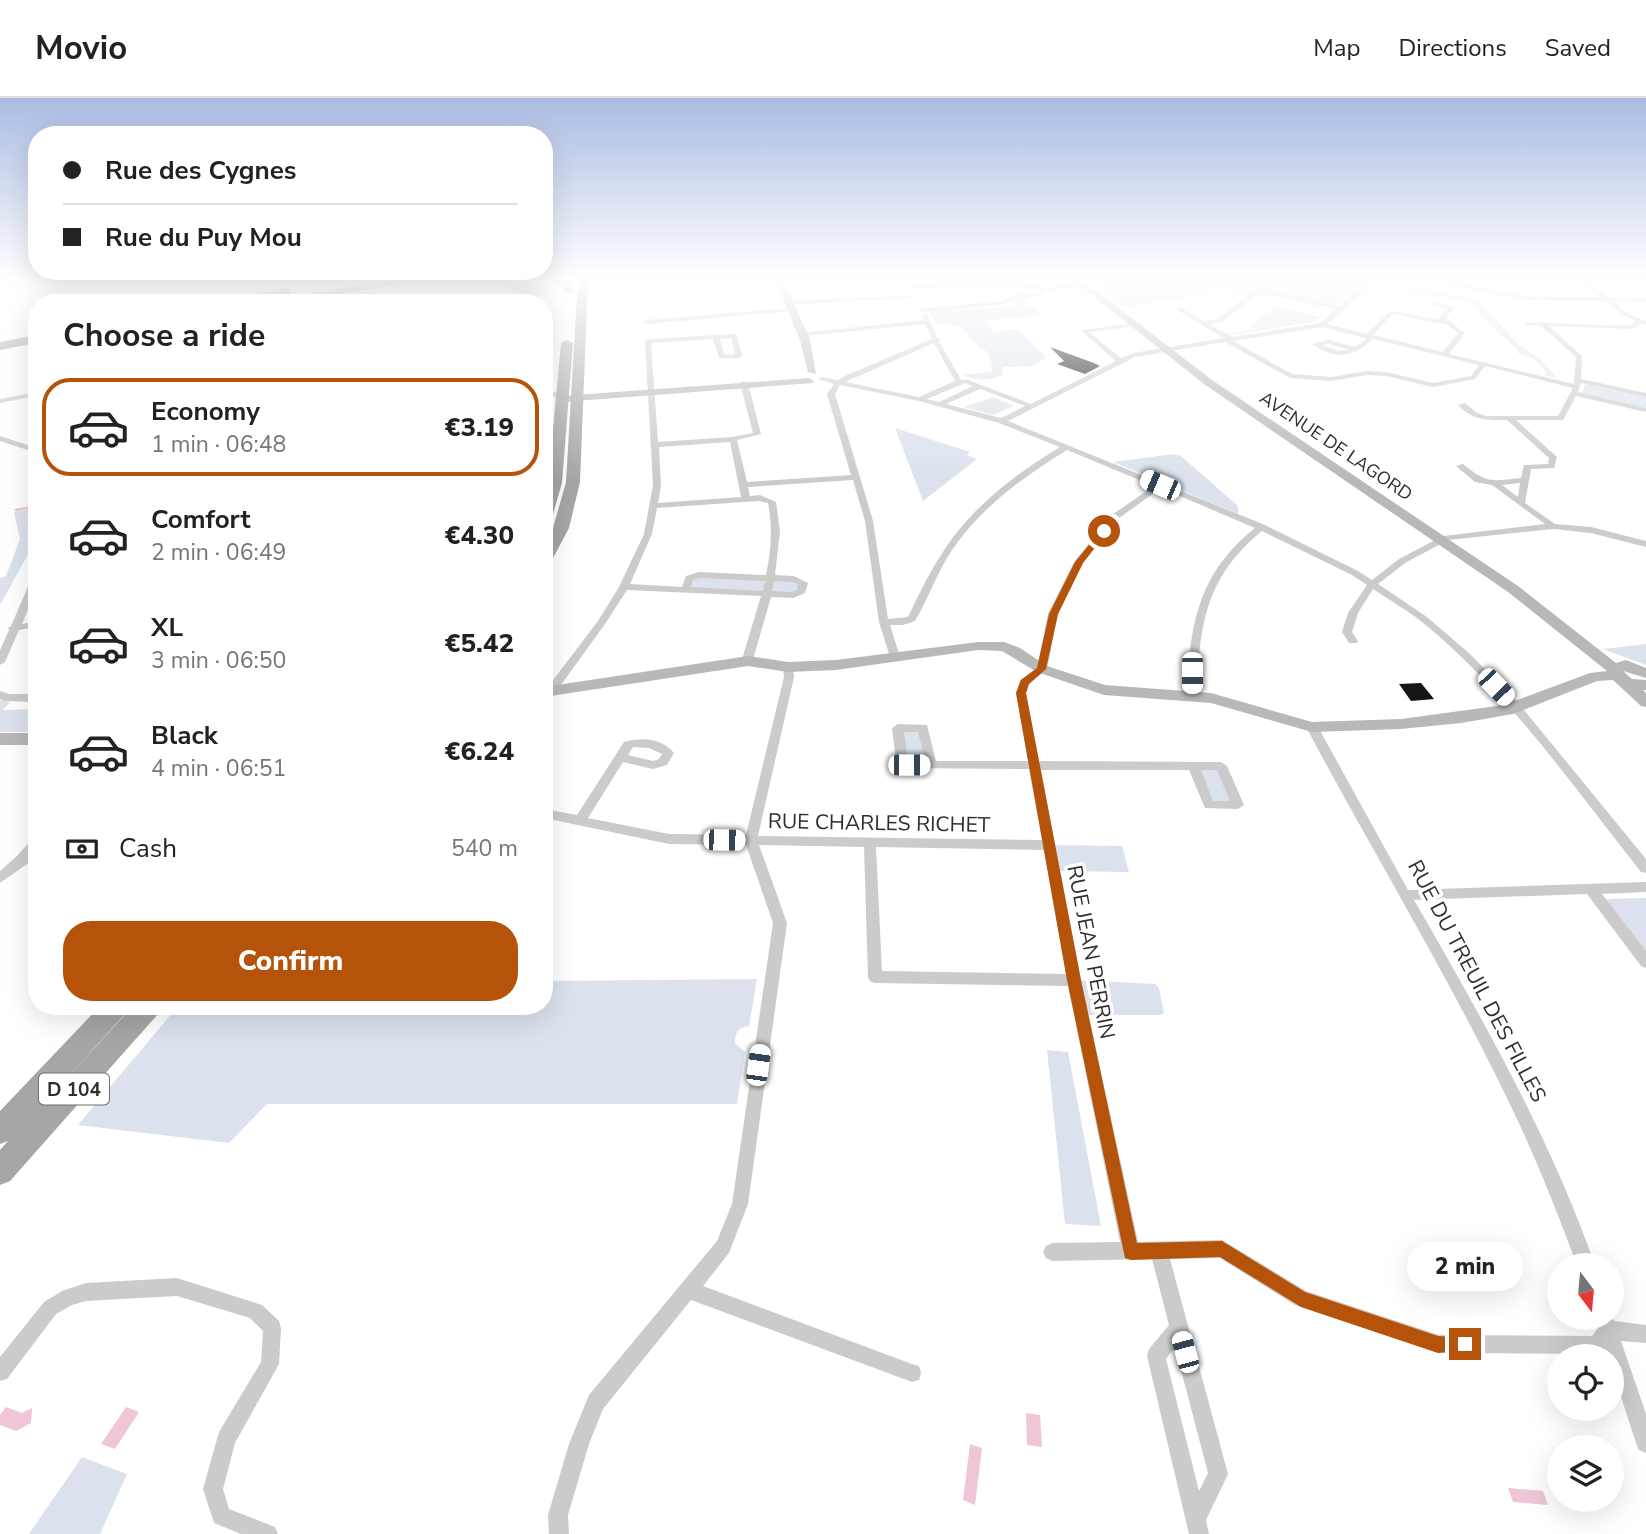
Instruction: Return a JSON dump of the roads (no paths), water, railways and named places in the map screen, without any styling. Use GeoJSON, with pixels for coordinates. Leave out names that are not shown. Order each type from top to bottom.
{"type":"FeatureCollection","features":[{"type":"Feature","properties":{"kind":"main road"},"geometry":{"type":"LineString","coordinates":[[553,489],[567,346]]}},
{"type":"Feature","properties":{"kind":"main road"},"geometry":{"type":"LineString","coordinates":[[553,543],[561,528],[571,493],[580,346]]}},
{"type":"Feature","properties":{"kind":"main road","name":"D 104"},"geometry":{"type":"LineString","coordinates":[[0,1131],[108,1015]]}},
{"type":"Feature","properties":{"kind":"main road","name":"D 104"},"geometry":{"type":"LineString","coordinates":[[0,1171],[141,1015]]}},
{"type":"Feature","properties":{"kind":"street"},"geometry":{"type":"LineString","coordinates":[[553,685],[624,587],[648,534],[655,506],[648,346]]}},
{"type":"Feature","properties":{"kind":"street"},"geometry":{"type":"LineString","coordinates":[[806,346],[812,377]]}},
{"type":"Feature","properties":{"kind":"street"},"geometry":{"type":"LineString","coordinates":[[895,657],[884,622],[869,520],[831,394],[837,384],[849,376],[921,346]]}},
{"type":"Feature","properties":{"kind":"street"},"geometry":{"type":"LineString","coordinates":[[942,346],[958,379]]}},
{"type":"Feature","properties":{"kind":"street"},"geometry":{"type":"LineString","coordinates":[[1102,346],[1120,361]]}},
{"type":"Feature","properties":{"kind":"street","name":"AVENUE DE LAGORD"},"geometry":{"type":"LineString","coordinates":[[1163,346],[1208,382],[1513,589],[1619,673],[1644,689]]}},
{"type":"Feature","properties":{"kind":"street"},"geometry":{"type":"LineString","coordinates":[[1002,421],[1133,355],[1187,346]]}},
{"type":"Feature","properties":{"kind":"street"},"geometry":{"type":"LineString","coordinates":[[1238,346],[1290,376],[1331,379],[1376,373],[1433,385],[1473,378],[1483,364]]}},
{"type":"Feature","properties":{"kind":"street"},"geometry":{"type":"LineString","coordinates":[[1317,346],[1333,354],[1359,350],[1363,346]]}},
{"type":"Feature","properties":{"kind":"street"},"geometry":{"type":"LineString","coordinates":[[1344,346],[1359,350]]}},
{"type":"Feature","properties":{"kind":"street"},"geometry":{"type":"LineString","coordinates":[[1405,346],[1577,387],[1646,410]]}},
{"type":"Feature","properties":{"kind":"street"},"geometry":{"type":"LineString","coordinates":[[1444,355],[1451,346]]}},
{"type":"Feature","properties":{"kind":"street"},"geometry":{"type":"LineString","coordinates":[[1462,405],[1474,415],[1560,418],[1577,387],[1579,356],[1568,346]]}},
{"type":"Feature","properties":{"kind":"street"},"geometry":{"type":"LineString","coordinates":[[553,397],[812,377],[920,399],[1002,421],[1262,527],[1311,550],[1372,584],[1446,638],[1515,707],[1646,868]]}},
{"type":"Feature","properties":{"kind":"street"},"geometry":{"type":"LineString","coordinates":[[920,399],[958,379],[1031,406]]}},
{"type":"Feature","properties":{"kind":"street"},"geometry":{"type":"LineString","coordinates":[[654,445],[733,439],[757,434],[744,384]]}},
{"type":"Feature","properties":{"kind":"street"},"geometry":{"type":"LineString","coordinates":[[940,404],[980,386]]}},
{"type":"Feature","properties":{"kind":"street"},"geometry":{"type":"LineString","coordinates":[[1577,387],[1646,396]]}},
{"type":"Feature","properties":{"kind":"street"},"geometry":{"type":"LineString","coordinates":[[0,401],[28,396]]}},
{"type":"Feature","properties":{"kind":"street"},"geometry":{"type":"LineString","coordinates":[[1509,418],[1553,457],[1551,466],[1527,467],[1521,504]]}},
{"type":"Feature","properties":{"kind":"street"},"geometry":{"type":"LineString","coordinates":[[0,438],[28,448]]}},
{"type":"Feature","properties":{"kind":"street"},"geometry":{"type":"LineString","coordinates":[[733,439],[746,499]]}},
{"type":"Feature","properties":{"kind":"street"},"geometry":{"type":"LineString","coordinates":[[884,622],[912,619],[953,542],[973,518],[1024,473],[1066,446]]}},
{"type":"Feature","properties":{"kind":"street"},"geometry":{"type":"LineString","coordinates":[[1460,466],[1478,480],[1495,484],[1525,480]]}},
{"type":"Feature","properties":{"kind":"street"},"geometry":{"type":"LineString","coordinates":[[743,485],[855,477]]}},
{"type":"Feature","properties":{"kind":"street"},"geometry":{"type":"LineString","coordinates":[[1495,484],[1553,526]]}},
{"type":"Feature","properties":{"kind":"street"},"geometry":{"type":"LineString","coordinates":[[1042,669],[1053,614],[1079,562],[1116,516],[1160,485]]}},
{"type":"Feature","properties":{"kind":"street"},"geometry":{"type":"LineString","coordinates":[[655,506],[764,498],[773,504],[775,537],[771,578],[748,661]]}},
{"type":"Feature","properties":{"kind":"street"},"geometry":{"type":"LineString","coordinates":[[1353,641],[1347,632],[1350,623],[1372,584],[1402,561],[1440,540],[1553,526],[1591,530],[1646,544]]}},
{"type":"Feature","properties":{"kind":"street"},"geometry":{"type":"LineString","coordinates":[[1192,696],[1192,650],[1197,621],[1205,601],[1227,563],[1251,535],[1262,527]]}},
{"type":"Feature","properties":{"kind":"street"},"geometry":{"type":"LineString","coordinates":[[624,587],[686,590],[793,594],[802,591],[802,580],[693,576],[689,578],[686,590]]}},
{"type":"Feature","properties":{"kind":"street"},"geometry":{"type":"LineString","coordinates":[[0,662],[28,596]]}},
{"type":"Feature","properties":{"kind":"street"},"geometry":{"type":"LineString","coordinates":[[13,628],[28,626]]}},
{"type":"Feature","properties":{"kind":"street"},"geometry":{"type":"LineString","coordinates":[[553,694],[748,661],[788,667],[836,665],[978,646],[1004,647],[1042,669],[1104,690],[1192,696],[1230,702],[1312,727],[1461,718],[1515,707],[1595,676],[1619,673],[1644,689]]}},
{"type":"Feature","properties":{"kind":"street"},"geometry":{"type":"LineString","coordinates":[[556,1531],[579,1444],[596,1402],[723,1247],[740,1204],[780,923],[751,841],[789,677],[788,667]]}},
{"type":"Feature","properties":{"kind":"street","name":"RUE JEAN PERRIN"},"geometry":{"type":"LineString","coordinates":[[1042,669],[1024,682],[1021,693],[1037,766],[1048,845],[1074,980],[1131,1252]]}},
{"type":"Feature","properties":{"kind":"street"},"geometry":{"type":"LineString","coordinates":[[0,695],[8,698],[28,698]]}},
{"type":"Feature","properties":{"kind":"street","name":"RUE DU TREUIL DES FILLES"},"geometry":{"type":"LineString","coordinates":[[1312,727],[1407,895],[1528,1124],[1581,1253]]}},
{"type":"Feature","properties":{"kind":"street"},"geometry":{"type":"LineString","coordinates":[[0,738],[28,739]]}},
{"type":"Feature","properties":{"kind":"street"},"geometry":{"type":"LineString","coordinates":[[580,821],[621,757]]}},
{"type":"Feature","properties":{"kind":"street"},"geometry":{"type":"LineString","coordinates":[[926,765],[1193,766]]}},
{"type":"Feature","properties":{"kind":"street","name":"RUE CHARLES RICHET"},"geometry":{"type":"LineString","coordinates":[[553,815],[669,839],[1048,845]]}},
{"type":"Feature","properties":{"kind":"street"},"geometry":{"type":"LineString","coordinates":[[870,843],[875,977],[1074,980]]}},
{"type":"Feature","properties":{"kind":"street"},"geometry":{"type":"LineString","coordinates":[[0,878],[28,852]]}},
{"type":"Feature","properties":{"kind":"street"},"geometry":{"type":"LineString","coordinates":[[1407,895],[1646,887]]}},
{"type":"Feature","properties":{"kind":"street"},"geometry":{"type":"LineString","coordinates":[[1591,889],[1646,962]]}},
{"type":"Feature","properties":{"kind":"street"},"geometry":{"type":"LineString","coordinates":[[1052,1252],[1222,1249],[1301,1299],[1438,1344],[1596,1345],[1603,1330]]}},
{"type":"Feature","properties":{"kind":"street"},"geometry":{"type":"LineString","coordinates":[[1159,1251],[1218,1475],[1197,1526]]}},
{"type":"Feature","properties":{"kind":"street"},"geometry":{"type":"LineString","coordinates":[[0,1372],[50,1308],[68,1297],[86,1292],[177,1287],[256,1311],[272,1328],[270,1364],[226,1439],[213,1489],[221,1516],[268,1534]]}},
{"type":"Feature","properties":{"kind":"street"},"geometry":{"type":"LineString","coordinates":[[687,1290],[912,1373]]}},
{"type":"Feature","properties":{"kind":"street"},"geometry":{"type":"LineString","coordinates":[[1179,1328],[1156,1356],[1197,1526]]}},
{"type":"Feature","properties":{"kind":"street"},"geometry":{"type":"LineString","coordinates":[[1624,1328],[1646,1334]]}},
{"type":"Feature","properties":{"kind":"street"},"geometry":{"type":"LineString","coordinates":[[1608,1330],[1646,1443]]}},
{"type":"Feature","properties":{"kind":"waterway"},"geometry":{"type":"LineString","coordinates":[[16,510],[28,508]]}}]}
